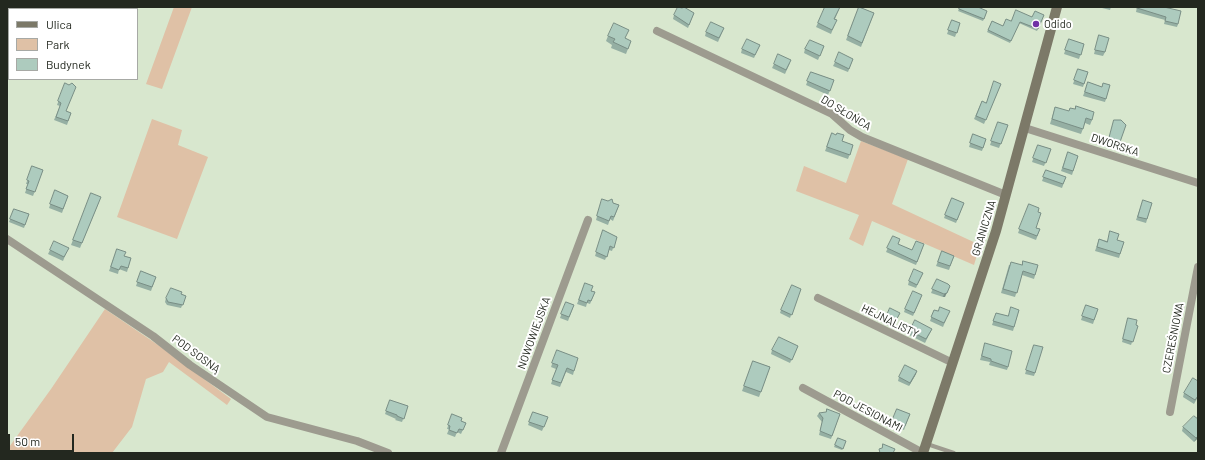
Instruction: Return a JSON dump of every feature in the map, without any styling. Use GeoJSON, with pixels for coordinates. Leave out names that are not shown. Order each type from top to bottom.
{"type":"FeatureCollection","features":[{"type":"Feature","properties":{"kind":"street","name":"GRANICZNA"},"geometry":{"type":"LineString","coordinates":[[924,450],[996,232],[1057,7]]}},
{"type":"Feature","properties":{"kind":"street","name":"DO SŁOŃCA"},"geometry":{"type":"LineString","coordinates":[[657,31],[832,114],[850,130],[862,137],[1006,195]]}},
{"type":"Feature","properties":{"kind":"street","name":"DWORSKA"},"geometry":{"type":"LineString","coordinates":[[1025,128],[1198,183]]}},
{"type":"Feature","properties":{"kind":"street","name":"NOWOWIEJSKA"},"geometry":{"type":"LineString","coordinates":[[501,453],[588,220]]}},
{"type":"Feature","properties":{"kind":"street","name":"POD SOSNĄ"},"geometry":{"type":"LineString","coordinates":[[7,239],[153,336],[190,365],[267,417],[357,442],[388,453]]}},
{"type":"Feature","properties":{"kind":"street","name":"CZEREŚNIOWA"},"geometry":{"type":"LineString","coordinates":[[1170,412],[1198,267]]}},
{"type":"Feature","properties":{"kind":"street","name":"HEJNALISTY"},"geometry":{"type":"LineString","coordinates":[[818,298],[953,363]]}},
{"type":"Feature","properties":{"kind":"street","name":"POD JESIONAMI"},"geometry":{"type":"LineString","coordinates":[[803,388],[924,450]]}},
{"type":"Feature","properties":{"kind":"lane"},"geometry":{"type":"LineString","coordinates":[[924,450],[954,453]]}},
{"type":"Feature","properties":{"kind":"green space"},"geometry":{"type":"Polygon","coordinates":[[[174,7],[192,7],[162,89],[146,84],[174,7]]]}},
{"type":"Feature","properties":{"kind":"green space"},"geometry":{"type":"Polygon","coordinates":[[[152,119],[182,130],[178,145],[208,157],[177,239],[117,217],[152,119]]]}},
{"type":"Feature","properties":{"kind":"green space"},"geometry":{"type":"Polygon","coordinates":[[[861,141],[908,159],[892,204],[980,245],[974,265],[872,221],[863,246],[849,239],[859,215],[796,191],[804,166],[846,183],[861,141]]]}},
{"type":"Feature","properties":{"kind":"green space"},"geometry":{"type":"Polygon","coordinates":[[[105,309],[161,347],[231,399],[227,405],[169,362],[163,372],[146,379],[132,427],[112,453],[7,453],[7,450],[51,389],[105,309]]]}},
{"type":"Feature","properties":{"kind":"building"},"geometry":{"type":"Polygon","coordinates":[[[678,7],[684,7],[694,13],[689,25],[674,15],[678,7]]]}},
{"type":"Feature","properties":{"kind":"building"},"geometry":{"type":"Polygon","coordinates":[[[825,7],[840,7],[834,19],[837,20],[832,30],[818,23],[825,7]]]}},
{"type":"Feature","properties":{"kind":"building"},"geometry":{"type":"Polygon","coordinates":[[[859,7],[874,13],[862,43],[848,36],[859,7]]]}},
{"type":"Feature","properties":{"kind":"building"},"geometry":{"type":"Polygon","coordinates":[[[960,7],[978,7],[987,11],[984,19],[959,9],[960,7]]]}},
{"type":"Feature","properties":{"kind":"building"},"geometry":{"type":"Polygon","coordinates":[[[1164,7],[1181,11],[1178,24],[1165,21],[1166,17],[1137,8],[1164,7]]]}},
{"type":"Feature","properties":{"kind":"building"},"geometry":{"type":"Polygon","coordinates":[[[1016,10],[1032,17],[1035,11],[1044,15],[1038,29],[1020,22],[1011,41],[988,30],[992,21],[1003,26],[1006,19],[1011,21],[1016,10]]]}},
{"type":"Feature","properties":{"kind":"building"},"geometry":{"type":"Polygon","coordinates":[[[952,20],[960,23],[957,33],[948,30],[952,20]]]}},
{"type":"Feature","properties":{"kind":"building"},"geometry":{"type":"Polygon","coordinates":[[[711,22],[724,28],[719,38],[706,32],[711,22]]]}},
{"type":"Feature","properties":{"kind":"building"},"geometry":{"type":"Polygon","coordinates":[[[614,23],[629,30],[625,38],[631,41],[628,49],[613,42],[615,39],[608,36],[614,23]]]}},
{"type":"Feature","properties":{"kind":"building"},"geometry":{"type":"Polygon","coordinates":[[[1099,35],[1109,38],[1105,52],[1095,50],[1099,35]]]}},
{"type":"Feature","properties":{"kind":"building"},"geometry":{"type":"Polygon","coordinates":[[[747,39],[760,45],[755,55],[742,49],[747,39]]]}},
{"type":"Feature","properties":{"kind":"building"},"geometry":{"type":"Polygon","coordinates":[[[1069,39],[1084,44],[1081,55],[1065,50],[1069,39]]]}},
{"type":"Feature","properties":{"kind":"building"},"geometry":{"type":"Polygon","coordinates":[[[810,40],[824,46],[820,56],[805,49],[810,40]]]}},
{"type":"Feature","properties":{"kind":"building"},"geometry":{"type":"Polygon","coordinates":[[[839,52],[853,59],[849,69],[835,62],[839,52]]]}},
{"type":"Feature","properties":{"kind":"building"},"geometry":{"type":"Polygon","coordinates":[[[778,54],[791,60],[786,70],[774,64],[778,54]]]}},
{"type":"Feature","properties":{"kind":"building"},"geometry":{"type":"Polygon","coordinates":[[[1078,69],[1088,72],[1084,84],[1074,80],[1078,69]]]}},
{"type":"Feature","properties":{"kind":"building"},"geometry":{"type":"Polygon","coordinates":[[[811,72],[834,80],[830,91],[807,81],[811,72]]]}},
{"type":"Feature","properties":{"kind":"building"},"geometry":{"type":"Polygon","coordinates":[[[994,81],[1001,84],[986,120],[976,116],[982,101],[986,103],[994,81]]]}},
{"type":"Feature","properties":{"kind":"building"},"geometry":{"type":"Polygon","coordinates":[[[1088,82],[1102,87],[1103,83],[1110,85],[1106,99],[1085,92],[1088,82]]]}},
{"type":"Feature","properties":{"kind":"building"},"geometry":{"type":"Polygon","coordinates":[[[65,83],[69,85],[72,83],[76,87],[66,111],[71,113],[68,121],[56,117],[61,103],[58,101],[65,83]]]}},
{"type":"Feature","properties":{"kind":"building"},"geometry":{"type":"Polygon","coordinates":[[[1076,106],[1094,112],[1092,120],[1086,118],[1083,129],[1052,119],[1055,107],[1069,111],[1070,108],[1075,109],[1076,106]]]}},
{"type":"Feature","properties":{"kind":"building"},"geometry":{"type":"Polygon","coordinates":[[[1114,120],[1121,120],[1126,125],[1120,142],[1109,139],[1114,120]]]}},
{"type":"Feature","properties":{"kind":"building"},"geometry":{"type":"Polygon","coordinates":[[[998,122],[1008,125],[1001,144],[991,141],[998,122]]]}},
{"type":"Feature","properties":{"kind":"building"},"geometry":{"type":"Polygon","coordinates":[[[832,133],[836,135],[837,133],[844,135],[842,141],[853,145],[850,155],[827,147],[832,133]]]}},
{"type":"Feature","properties":{"kind":"building"},"geometry":{"type":"Polygon","coordinates":[[[973,134],[986,139],[983,148],[970,143],[973,134]]]}},
{"type":"Feature","properties":{"kind":"building"},"geometry":{"type":"Polygon","coordinates":[[[1038,145],[1051,149],[1046,163],[1033,158],[1038,145]]]}},
{"type":"Feature","properties":{"kind":"building"},"geometry":{"type":"Polygon","coordinates":[[[1068,152],[1078,156],[1073,171],[1063,168],[1068,152]]]}},
{"type":"Feature","properties":{"kind":"building"},"geometry":{"type":"Polygon","coordinates":[[[32,166],[43,170],[35,192],[26,189],[29,181],[27,180],[32,166]]]}},
{"type":"Feature","properties":{"kind":"building"},"geometry":{"type":"Polygon","coordinates":[[[1046,170],[1066,177],[1063,184],[1043,177],[1046,170]]]}},
{"type":"Feature","properties":{"kind":"building"},"geometry":{"type":"Polygon","coordinates":[[[55,190],[68,196],[63,209],[50,204],[55,190]]]}},
{"type":"Feature","properties":{"kind":"building"},"geometry":{"type":"Polygon","coordinates":[[[91,193],[101,197],[82,243],[73,240],[91,193]]]}},
{"type":"Feature","properties":{"kind":"building"},"geometry":{"type":"Polygon","coordinates":[[[952,198],[964,203],[957,220],[945,215],[952,198]]]}},
{"type":"Feature","properties":{"kind":"building"},"geometry":{"type":"Polygon","coordinates":[[[602,199],[608,201],[612,199],[613,203],[619,205],[614,217],[611,216],[609,221],[597,216],[602,199]]]}},
{"type":"Feature","properties":{"kind":"building"},"geometry":{"type":"Polygon","coordinates":[[[1143,200],[1152,203],[1147,219],[1138,217],[1143,200]]]}},
{"type":"Feature","properties":{"kind":"building"},"geometry":{"type":"Polygon","coordinates":[[[1029,204],[1039,208],[1038,212],[1041,213],[1036,228],[1040,229],[1037,236],[1019,229],[1029,204]]]}},
{"type":"Feature","properties":{"kind":"building"},"geometry":{"type":"Polygon","coordinates":[[[14,209],[29,214],[25,225],[10,219],[14,209]]]}},
{"type":"Feature","properties":{"kind":"building"},"geometry":{"type":"Polygon","coordinates":[[[603,230],[617,237],[614,248],[610,246],[607,257],[596,252],[603,230]]]}},
{"type":"Feature","properties":{"kind":"building"},"geometry":{"type":"Polygon","coordinates":[[[1110,231],[1119,234],[1117,240],[1124,242],[1120,254],[1097,247],[1099,239],[1107,242],[1110,231]]]}},
{"type":"Feature","properties":{"kind":"building"},"geometry":{"type":"Polygon","coordinates":[[[893,236],[900,239],[898,244],[912,250],[916,241],[924,244],[917,262],[887,248],[893,236]]]}},
{"type":"Feature","properties":{"kind":"building"},"geometry":{"type":"Polygon","coordinates":[[[54,241],[69,248],[64,257],[50,250],[54,241]]]}},
{"type":"Feature","properties":{"kind":"building"},"geometry":{"type":"Polygon","coordinates":[[[117,249],[126,252],[124,256],[131,258],[128,268],[121,266],[119,270],[111,267],[117,249]]]}},
{"type":"Feature","properties":{"kind":"building"},"geometry":{"type":"Polygon","coordinates":[[[942,251],[954,256],[950,266],[938,262],[942,251]]]}},
{"type":"Feature","properties":{"kind":"building"},"geometry":{"type":"Polygon","coordinates":[[[1023,261],[1038,265],[1035,275],[1023,271],[1017,293],[1003,289],[1011,262],[1022,265],[1023,261]]]}},
{"type":"Feature","properties":{"kind":"building"},"geometry":{"type":"Polygon","coordinates":[[[914,269],[923,273],[917,285],[909,281],[914,269]]]}},
{"type":"Feature","properties":{"kind":"building"},"geometry":{"type":"Polygon","coordinates":[[[141,271],[156,277],[152,287],[137,282],[141,271]]]}},
{"type":"Feature","properties":{"kind":"building"},"geometry":{"type":"Polygon","coordinates":[[[937,279],[950,286],[947,293],[944,294],[932,289],[937,279]]]}},
{"type":"Feature","properties":{"kind":"building"},"geometry":{"type":"Polygon","coordinates":[[[585,283],[593,286],[591,291],[595,292],[591,301],[588,300],[587,303],[579,300],[585,283]]]}},
{"type":"Feature","properties":{"kind":"building"},"geometry":{"type":"Polygon","coordinates":[[[792,285],[801,289],[792,315],[781,310],[792,285]]]}},
{"type":"Feature","properties":{"kind":"building"},"geometry":{"type":"Polygon","coordinates":[[[171,288],[182,292],[181,294],[186,296],[183,305],[168,302],[166,298],[171,288]]]}},
{"type":"Feature","properties":{"kind":"building"},"geometry":{"type":"Polygon","coordinates":[[[913,291],[922,295],[914,313],[905,309],[913,291]]]}},
{"type":"Feature","properties":{"kind":"building"},"geometry":{"type":"Polygon","coordinates":[[[566,302],[574,305],[569,317],[561,314],[566,302]]]}},
{"type":"Feature","properties":{"kind":"building"},"geometry":{"type":"Polygon","coordinates":[[[1086,305],[1098,309],[1094,320],[1082,316],[1086,305]]]}},
{"type":"Feature","properties":{"kind":"building"},"geometry":{"type":"Polygon","coordinates":[[[940,307],[950,311],[944,323],[931,317],[934,310],[938,311],[940,307]]]}},
{"type":"Feature","properties":{"kind":"building"},"geometry":{"type":"Polygon","coordinates":[[[1011,307],[1019,310],[1014,327],[993,321],[996,313],[1008,316],[1011,307]]]}},
{"type":"Feature","properties":{"kind":"building"},"geometry":{"type":"Polygon","coordinates":[[[890,308],[900,313],[894,324],[885,320],[890,308]]]}},
{"type":"Feature","properties":{"kind":"building"},"geometry":{"type":"Polygon","coordinates":[[[1128,318],[1137,320],[1136,325],[1138,326],[1133,342],[1123,339],[1128,318]]]}},
{"type":"Feature","properties":{"kind":"building"},"geometry":{"type":"Polygon","coordinates":[[[915,320],[932,329],[926,339],[910,331],[915,320]]]}},
{"type":"Feature","properties":{"kind":"building"},"geometry":{"type":"Polygon","coordinates":[[[779,337],[798,346],[792,360],[772,350],[779,337]]]}},
{"type":"Feature","properties":{"kind":"building"},"geometry":{"type":"Polygon","coordinates":[[[985,343],[1012,351],[1008,367],[982,356],[985,343]]]}},
{"type":"Feature","properties":{"kind":"building"},"geometry":{"type":"Polygon","coordinates":[[[1034,345],[1043,347],[1035,373],[1026,370],[1034,345]]]}},
{"type":"Feature","properties":{"kind":"building"},"geometry":{"type":"Polygon","coordinates":[[[557,350],[578,358],[574,371],[567,368],[561,383],[552,380],[558,365],[552,363],[557,350]]]}},
{"type":"Feature","properties":{"kind":"building"},"geometry":{"type":"Polygon","coordinates":[[[753,361],[770,367],[761,392],[744,386],[753,361]]]}},
{"type":"Feature","properties":{"kind":"building"},"geometry":{"type":"Polygon","coordinates":[[[905,365],[917,371],[910,383],[899,377],[905,365]]]}},
{"type":"Feature","properties":{"kind":"building"},"geometry":{"type":"Polygon","coordinates":[[[1193,378],[1198,381],[1198,396],[1195,400],[1184,393],[1193,378]]]}},
{"type":"Feature","properties":{"kind":"building"},"geometry":{"type":"Polygon","coordinates":[[[390,400],[408,406],[404,419],[386,411],[390,400]]]}},
{"type":"Feature","properties":{"kind":"building"},"geometry":{"type":"Polygon","coordinates":[[[827,409],[840,414],[832,436],[820,431],[823,418],[819,413],[826,412],[827,409]]]}},
{"type":"Feature","properties":{"kind":"building"},"geometry":{"type":"Polygon","coordinates":[[[897,409],[910,414],[905,426],[892,421],[897,409]]]}},
{"type":"Feature","properties":{"kind":"building"},"geometry":{"type":"Polygon","coordinates":[[[533,412],[548,417],[544,427],[529,422],[533,412]]]}},
{"type":"Feature","properties":{"kind":"building"},"geometry":{"type":"Polygon","coordinates":[[[452,414],[462,418],[461,421],[466,423],[463,430],[459,429],[457,433],[449,430],[450,426],[448,425],[452,414]]]}},
{"type":"Feature","properties":{"kind":"building"},"geometry":{"type":"Polygon","coordinates":[[[1194,416],[1198,419],[1198,436],[1196,438],[1183,427],[1194,416]]]}},
{"type":"Feature","properties":{"kind":"building"},"geometry":{"type":"Polygon","coordinates":[[[838,438],[846,441],[843,449],[835,445],[838,438]]]}},
{"type":"Feature","properties":{"kind":"building"},"geometry":{"type":"Polygon","coordinates":[[[883,444],[895,449],[893,453],[880,453],[879,449],[882,448],[883,444]]]}},
{"type":"Feature","properties":{"kind":"place","name":"Odido"},"geometry":{"type":"Point","coordinates":[1036,24]}}]}
